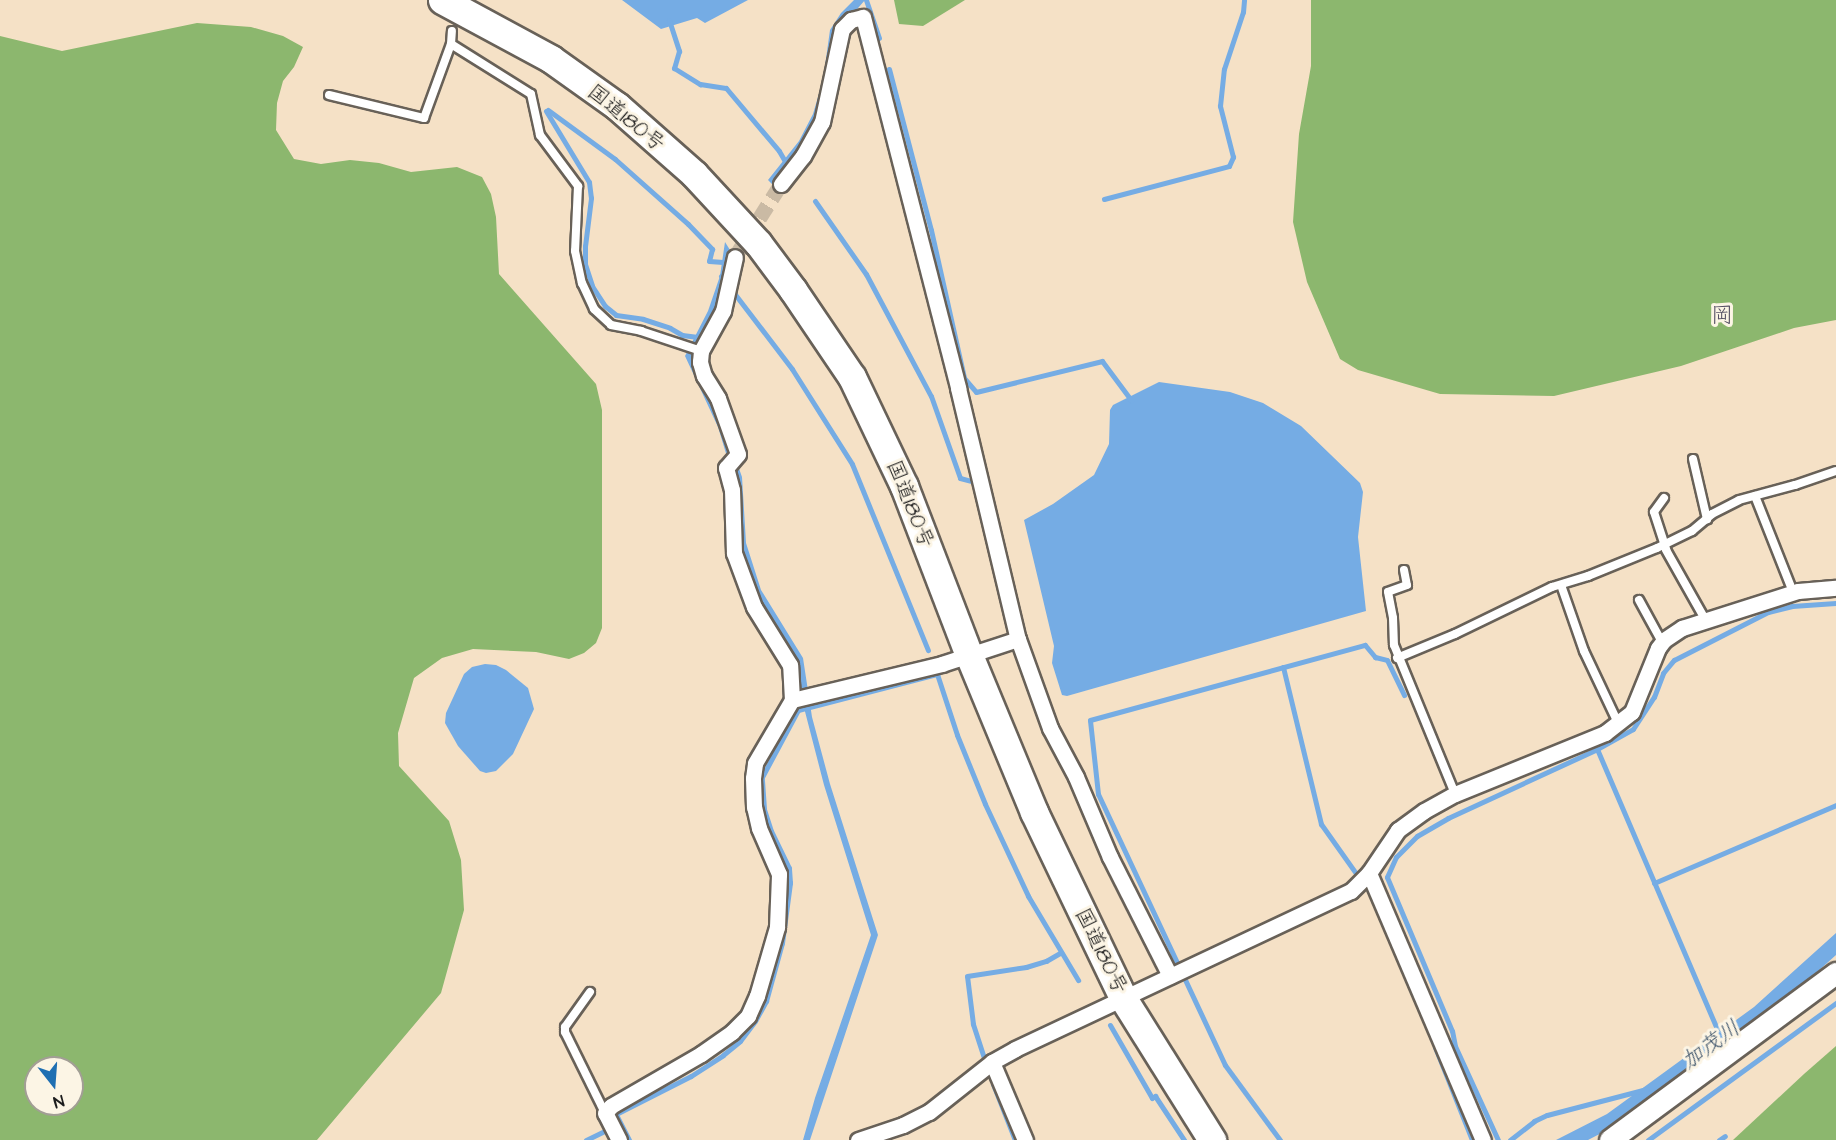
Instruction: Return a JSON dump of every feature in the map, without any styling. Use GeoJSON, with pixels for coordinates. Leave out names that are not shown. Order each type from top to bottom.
{"type":"FeatureCollection","features":[{"type":"Feature","properties":{"kind":"highway","name":"国道180号"},"geometry":{"type":"LineString","coordinates":[[442,0],[551,60],[616,106],[694,174],[758,243],[852,377],[904,486],[969,655],[1034,812],[1123,998],[1212,1140]]}},
{"type":"Feature","properties":{"kind":"main road"},"geometry":{"type":"LineString","coordinates":[[1610,1140],[1836,973]]}},
{"type":"Feature","properties":{"kind":"street"},"geometry":{"type":"LineString","coordinates":[[781,184],[803,156],[822,122],[842,29],[851,20],[863,17],[958,388],[1018,639],[1050,728],[1076,777],[1110,857],[1170,975]]}},
{"type":"Feature","properties":{"kind":"street"},"geometry":{"type":"LineString","coordinates":[[619,1140],[606,1113],[620,1100],[701,1054],[732,1032],[748,1016],[757,996],[777,927],[779,874],[759,828],[754,807],[753,778],[755,763],[792,700],[790,665],[754,607],[734,553],[732,490],[726,468],[738,453],[718,398],[700,362],[700,351],[723,311],[735,257]]}},
{"type":"Feature","properties":{"kind":"street"},"geometry":{"type":"LineString","coordinates":[[858,1140],[929,1112],[992,1062],[1170,975],[1351,891],[1369,873],[1398,830],[1424,811],[1455,794],[1605,733],[1632,712],[1662,642],[1682,628],[1793,592],[1836,588]]}},
{"type":"Feature","properties":{"kind":"street"},"geometry":{"type":"LineString","coordinates":[[792,700],[942,664],[1018,639]]}},
{"type":"Feature","properties":{"kind":"street"},"geometry":{"type":"LineString","coordinates":[[1369,873],[1483,1140]]}},
{"type":"Feature","properties":{"kind":"street"},"geometry":{"type":"LineString","coordinates":[[992,1062],[1025,1140]]}},
{"type":"Feature","properties":{"kind":"lane"},"geometry":{"type":"LineString","coordinates":[[329,95],[424,118],[451,44],[452,31]]}},
{"type":"Feature","properties":{"kind":"lane"},"geometry":{"type":"LineString","coordinates":[[451,44],[531,94],[540,135],[578,186],[575,251],[582,283],[594,309],[611,325],[661,337],[700,351]]}},
{"type":"Feature","properties":{"kind":"lane"},"geometry":{"type":"LineString","coordinates":[[1693,459],[1707,519]]}},
{"type":"Feature","properties":{"kind":"lane"},"geometry":{"type":"LineString","coordinates":[[1397,658],[1455,634],[1552,586],[1561,585],[1664,544],[1692,531],[1739,500],[1834,471],[1836,480]]}},
{"type":"Feature","properties":{"kind":"lane"},"geometry":{"type":"LineString","coordinates":[[1755,496],[1793,592]]}},
{"type":"Feature","properties":{"kind":"lane"},"geometry":{"type":"LineString","coordinates":[[1664,498],[1654,512],[1664,544],[1706,621]]}},
{"type":"Feature","properties":{"kind":"lane"},"geometry":{"type":"LineString","coordinates":[[1404,570],[1407,585],[1388,592],[1397,658],[1455,794]]}},
{"type":"Feature","properties":{"kind":"lane"},"geometry":{"type":"LineString","coordinates":[[1561,585],[1584,651],[1618,723]]}},
{"type":"Feature","properties":{"kind":"lane"},"geometry":{"type":"LineString","coordinates":[[1639,600],[1662,642]]}},
{"type":"Feature","properties":{"kind":"lane"},"geometry":{"type":"LineString","coordinates":[[590,992],[565,1027],[565,1032],[606,1113]]}},
{"type":"Feature","properties":{"kind":"green space"},"geometry":{"type":"Polygon","coordinates":[[[894,0],[965,0],[923,26],[899,24],[894,0]]]}},
{"type":"Feature","properties":{"kind":"green space"},"geometry":{"type":"Polygon","coordinates":[[[1311,0],[1836,0],[1836,320],[1794,328],[1681,366],[1554,396],[1440,394],[1358,370],[1340,359],[1307,282],[1293,222],[1299,134],[1311,66],[1311,0]]]}},
{"type":"Feature","properties":{"kind":"green space"},"geometry":{"type":"Polygon","coordinates":[[[197,23],[251,27],[283,36],[303,47],[294,67],[283,81],[277,103],[276,130],[294,159],[321,164],[350,160],[379,163],[411,172],[457,167],[482,177],[491,194],[496,217],[499,274],[596,384],[602,410],[602,628],[596,643],[584,653],[569,659],[536,652],[473,649],[442,658],[414,678],[398,733],[399,766],[449,821],[461,860],[464,910],[441,993],[317,1140],[0,1140],[0,36],[62,51],[197,23]]]}},
{"type":"Feature","properties":{"kind":"green space"},"geometry":{"type":"Polygon","coordinates":[[[1836,1046],[1836,1140],[1733,1140],[1804,1074],[1836,1046]]]}},
{"type":"Feature","properties":{"kind":"water"},"geometry":{"type":"Polygon","coordinates":[[[622,0],[748,0],[705,23],[697,18],[661,29],[622,0]]]}},
{"type":"Feature","properties":{"kind":"water"},"geometry":{"type":"Polygon","coordinates":[[[854,0],[865,0],[852,15],[827,96],[804,144],[774,186],[768,180],[799,141],[813,114],[823,80],[830,30],[841,13],[854,0]]]}},
{"type":"Feature","properties":{"kind":"water"},"geometry":{"type":"Polygon","coordinates":[[[725,242],[730,250],[723,268],[720,303],[695,358],[742,477],[746,543],[761,590],[803,658],[812,717],[830,784],[878,935],[810,1140],[803,1140],[815,1098],[871,935],[824,785],[802,700],[742,560],[735,483],[718,427],[685,356],[708,311],[720,276],[725,242]]]}},
{"type":"Feature","properties":{"kind":"water"},"geometry":{"type":"Polygon","coordinates":[[[1159,382],[1230,392],[1263,403],[1301,426],[1360,483],[1363,492],[1358,537],[1366,611],[1067,696],[1062,695],[1052,663],[1054,646],[1024,520],[1053,504],[1094,475],[1109,444],[1110,410],[1113,405],[1159,382]]]}},
{"type":"Feature","properties":{"kind":"water"},"geometry":{"type":"Polygon","coordinates":[[[485,664],[496,665],[506,670],[528,688],[534,709],[513,754],[496,771],[486,773],[480,771],[458,746],[445,723],[446,713],[464,674],[472,667],[485,664]]]}},
{"type":"Feature","properties":{"kind":"water","name":"加茂川"},"geometry":{"type":"Polygon","coordinates":[[[1836,933],[1836,955],[1796,991],[1617,1125],[1588,1140],[1556,1140],[1607,1114],[1754,1007],[1836,933]]]}},
{"type":"Feature","properties":{"kind":"waterway"},"geometry":{"type":"LineString","coordinates":[[866,0],[879,38]]}},
{"type":"Feature","properties":{"kind":"waterway"},"geometry":{"type":"LineString","coordinates":[[1104,199],[1229,166],[1233,157],[1220,106],[1224,69],[1243,12],[1244,0]]}},
{"type":"Feature","properties":{"kind":"waterway"},"geometry":{"type":"LineString","coordinates":[[669,20],[679,51],[674,68],[700,84],[726,88],[779,151],[786,163]]}},
{"type":"Feature","properties":{"kind":"waterway"},"geometry":{"type":"LineString","coordinates":[[889,69],[931,230],[964,378],[976,392],[1102,361],[1131,400]]}},
{"type":"Feature","properties":{"kind":"waterway"},"geometry":{"type":"LineString","coordinates":[[548,110],[615,159],[688,224],[712,249],[709,261],[723,262]]}},
{"type":"Feature","properties":{"kind":"waterway"},"geometry":{"type":"LineString","coordinates":[[546,111],[589,182],[591,198],[585,264],[592,286],[605,306],[616,315],[643,319],[670,328],[682,335],[698,337]]}},
{"type":"Feature","properties":{"kind":"waterway"},"geometry":{"type":"LineString","coordinates":[[815,201],[866,274],[931,396],[960,478],[971,481]]}},
{"type":"Feature","properties":{"kind":"waterway"},"geometry":{"type":"LineString","coordinates":[[721,276],[792,369],[852,464],[928,650]]}},
{"type":"Feature","properties":{"kind":"waterway"},"geometry":{"type":"LineString","coordinates":[[1498,1140],[1455,1046],[1452,1031],[1387,877],[1396,857],[1417,836],[1448,818],[1597,749],[1633,729],[1654,697],[1663,673],[1674,660],[1768,612],[1792,606],[1836,603]]}},
{"type":"Feature","properties":{"kind":"waterway"},"geometry":{"type":"LineString","coordinates":[[1280,1140],[1225,1065],[1098,794],[1090,720],[1365,645],[1375,657],[1387,660],[1404,695]]}},
{"type":"Feature","properties":{"kind":"waterway"},"geometry":{"type":"LineString","coordinates":[[1283,667],[1321,824],[1355,872]]}},
{"type":"Feature","properties":{"kind":"waterway"},"geometry":{"type":"LineString","coordinates":[[629,1140],[616,1114],[691,1076],[723,1055],[740,1041],[766,1001],[782,943],[790,883],[789,868],[771,831],[764,809],[762,777],[798,710],[937,674],[957,735],[985,804],[1028,896],[1078,980]]}},
{"type":"Feature","properties":{"kind":"waterway","name":"加茂川"},"geometry":{"type":"LineString","coordinates":[[1597,749],[1721,1038]]}},
{"type":"Feature","properties":{"kind":"waterway"},"geometry":{"type":"LineString","coordinates":[[1654,883],[1836,805]]}},
{"type":"Feature","properties":{"kind":"waterway"},"geometry":{"type":"LineString","coordinates":[[984,1058],[973,1024],[967,976],[1026,967],[1046,961],[1060,953]]}},
{"type":"Feature","properties":{"kind":"waterway"},"geometry":{"type":"LineString","coordinates":[[1648,1140],[1836,1003]]}},
{"type":"Feature","properties":{"kind":"waterway"},"geometry":{"type":"LineString","coordinates":[[1110,1025],[1152,1098],[1155,1096],[1184,1140]]}},
{"type":"Feature","properties":{"kind":"waterway"},"geometry":{"type":"LineString","coordinates":[[1435,1047],[1472,1140]]}},
{"type":"Feature","properties":{"kind":"waterway"},"geometry":{"type":"LineString","coordinates":[[993,1084],[1015,1140]]}},
{"type":"Feature","properties":{"kind":"waterway"},"geometry":{"type":"LineString","coordinates":[[1510,1140],[1534,1121],[1547,1115],[1647,1089]]}},
{"type":"Feature","properties":{"kind":"waterway"},"geometry":{"type":"LineString","coordinates":[[586,1140],[611,1128]]}},
{"type":"Feature","properties":{"kind":"waterway"},"geometry":{"type":"LineString","coordinates":[[1719,1140],[1725,1136]]}},
{"type":"Feature","properties":{"kind":"tunnel"},"geometry":{"type":"LineString","coordinates":[[735,257],[781,184]]}},
{"type":"Feature","properties":{"kind":"district","name":"岡"},"geometry":{"type":"Point","coordinates":[1722,316]}}]}
